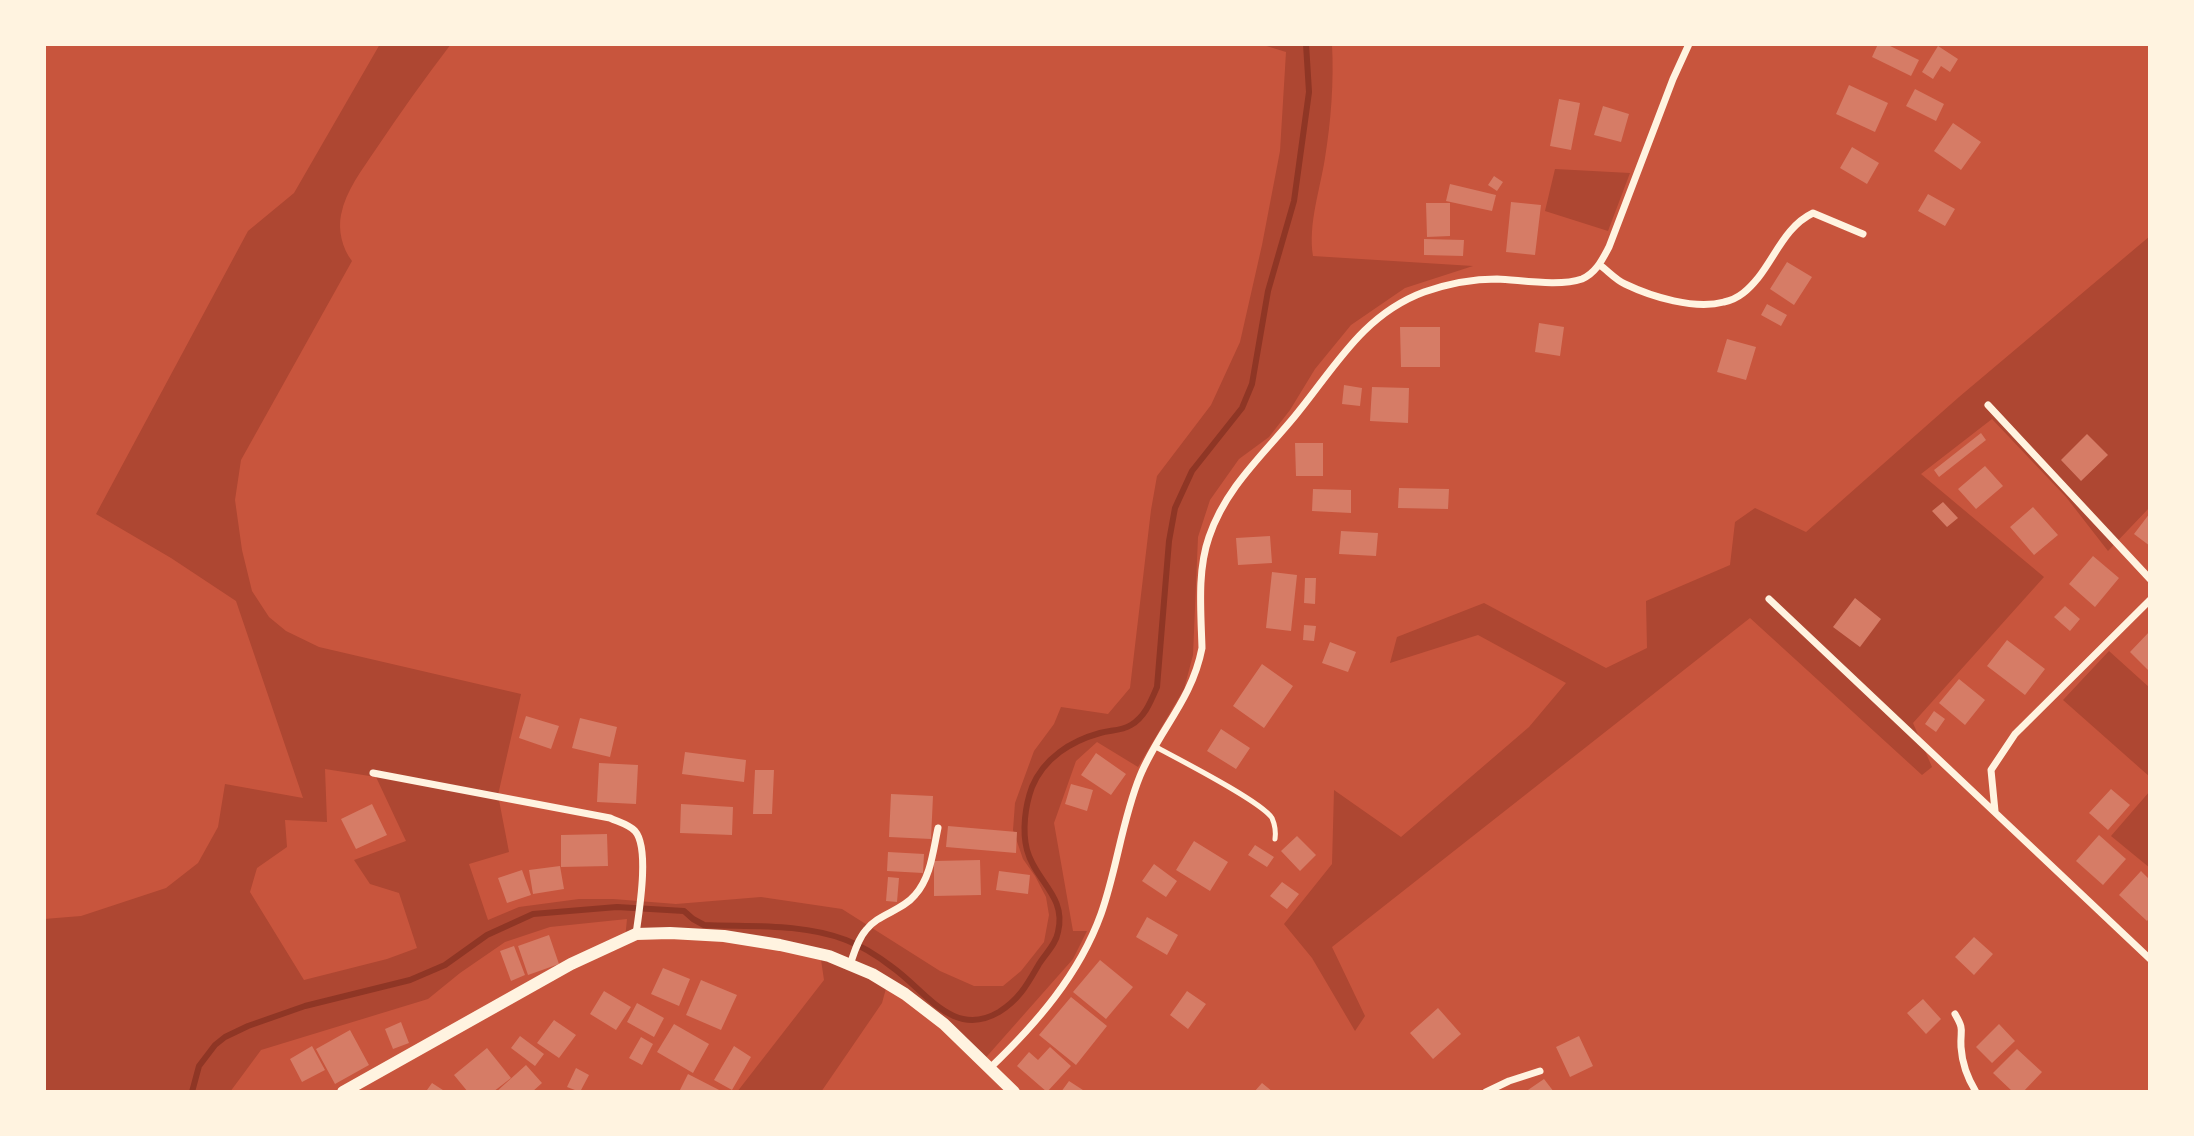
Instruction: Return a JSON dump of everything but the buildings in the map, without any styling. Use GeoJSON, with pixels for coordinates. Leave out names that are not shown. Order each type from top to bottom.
{"type":"FeatureCollection","features":[{"type":"Feature","properties":{"kind":"street"},"geometry":{"type":"LineString","coordinates":[[990,1068],[1052,1002],[1087,948],[1101,914],[1139,778],[1181,707],[1199,661],[1202,648],[1204,554],[1220,509],[1236,484],[1293,419],[1353,341],[1398,304],[1445,286],[1494,279],[1573,280],[1591,274],[1600,265],[1609,247],[1689,44]]}},
{"type":"Feature","properties":{"kind":"street"},"geometry":{"type":"LineString","coordinates":[[1600,265],[1623,283],[1648,293],[1709,305],[1742,295],[1758,278],[1793,227],[1812,213],[1863,234]]}},
{"type":"Feature","properties":{"kind":"street"},"geometry":{"type":"LineString","coordinates":[[1987,405],[2150,579]]}},
{"type":"Feature","properties":{"kind":"street"},"geometry":{"type":"LineString","coordinates":[[1769,599],[2150,959]]}},
{"type":"Feature","properties":{"kind":"street"},"geometry":{"type":"LineString","coordinates":[[1996,811],[1991,770],[2015,734],[2150,600]]}},
{"type":"Feature","properties":{"kind":"street"},"geometry":{"type":"LineString","coordinates":[[373,773],[610,818],[625,824],[636,832],[640,844],[641,882],[636,934]]}},
{"type":"Feature","properties":{"kind":"street"},"geometry":{"type":"LineString","coordinates":[[850,965],[865,930],[875,921],[906,904],[916,894],[930,867],[938,828]]}},
{"type":"Feature","properties":{"kind":"street"},"geometry":{"type":"LineString","coordinates":[[343,1092],[571,964],[636,934],[670,933],[724,936],[780,945],[829,956],[872,974],[905,994],[944,1024],[1014,1092]]}},
{"type":"Feature","properties":{"kind":"street"},"geometry":{"type":"LineString","coordinates":[[1955,1014],[1963,1028],[1961,1046],[1964,1063],[1970,1083],[1976,1092]]}},
{"type":"Feature","properties":{"kind":"street"},"geometry":{"type":"LineString","coordinates":[[1486,1092],[1540,1071]]}},
{"type":"Feature","properties":{"kind":"lane"},"geometry":{"type":"LineString","coordinates":[[1156,747],[1256,804],[1271,817],[1276,830],[1275,839]]}},
{"type":"Feature","properties":{"kind":"shaded area"},"geometry":{"type":"Polygon","coordinates":[[[380,44],[451,44],[394,122],[351,189],[343,206],[340,227],[343,245],[352,261],[241,460],[235,500],[242,550],[252,591],[269,617],[286,631],[319,647],[521,694],[498,795],[509,852],[469,864],[488,920],[519,907],[579,899],[676,904],[761,897],[842,909],[940,971],[974,986],[1003,986],[1021,971],[1044,942],[1049,915],[1046,897],[1023,859],[1013,830],[1015,803],[1034,751],[1054,724],[1061,707],[1108,714],[1130,688],[1157,476],[1211,405],[1240,342],[1280,151],[1286,52],[1260,44],[1332,44],[1330,116],[1313,219],[1313,256],[1473,266],[1405,288],[1351,325],[1315,369],[1290,410],[1269,437],[1239,459],[1210,500],[1198,537],[1193,655],[1184,689],[1138,767],[1097,742],[1076,761],[1054,823],[1073,931],[1087,931],[1073,959],[981,1063],[931,1018],[887,985],[882,1003],[821,1092],[737,1092],[824,980],[820,953],[725,936],[625,939],[627,919],[550,927],[505,942],[428,999],[261,1050],[230,1092],[44,1092],[44,919],[81,916],[166,888],[198,863],[218,827],[225,784],[303,798],[236,601],[171,558],[96,514],[248,231],[294,193],[380,44]],[[325,769],[327,822],[285,820],[287,847],[257,868],[250,892],[304,980],[387,959],[417,948],[399,893],[370,884],[354,860],[406,841],[376,777],[325,769]]]}},
{"type":"Feature","properties":{"kind":"shaded area"},"geometry":{"type":"Polygon","coordinates":[[[1555,169],[1630,173],[1608,231],[1545,211],[1555,169]]]}},
{"type":"Feature","properties":{"kind":"shaded area"},"geometry":{"type":"Polygon","coordinates":[[[2150,236],[2150,507],[2108,551],[2066,497],[1992,419],[1921,474],[2044,577],[1913,723],[1932,767],[1922,775],[1750,618],[1332,947],[1365,1016],[1355,1031],[1312,958],[1284,924],[1332,864],[1334,790],[1401,837],[1529,727],[1566,683],[1478,635],[1390,663],[1397,637],[1484,603],[1606,668],[1647,648],[1646,601],[1730,565],[1735,522],[1755,508],[1806,532],[1959,397],[2150,236]]]}},
{"type":"Feature","properties":{"kind":"shaded area"},"geometry":{"type":"Polygon","coordinates":[[[2109,651],[2150,688],[2150,777],[2063,700],[2109,651]]]}},
{"type":"Feature","properties":{"kind":"shaded area"},"geometry":{"type":"Polygon","coordinates":[[[2150,791],[2150,868],[2111,836],[2150,791]]]}},
{"type":"Feature","properties":{"kind":"waterway"},"geometry":{"type":"LineString","coordinates":[[192,1092],[199,1066],[215,1045],[225,1037],[305,1006],[410,980],[445,965],[487,935],[533,914],[617,907],[684,911],[704,925],[812,931],[846,940],[870,952],[941,1009],[954,1016],[968,1020],[983,1019],[1013,1002],[1053,944],[1060,919],[1054,898],[1036,871],[1027,850],[1025,818],[1032,787],[1044,767],[1060,752],[1089,736],[1127,727],[1136,722],[1147,708],[1157,687],[1169,541],[1175,508],[1192,471],[1242,408],[1252,384],[1268,291],[1294,201],[1309,92],[1306,44]]}}]}
